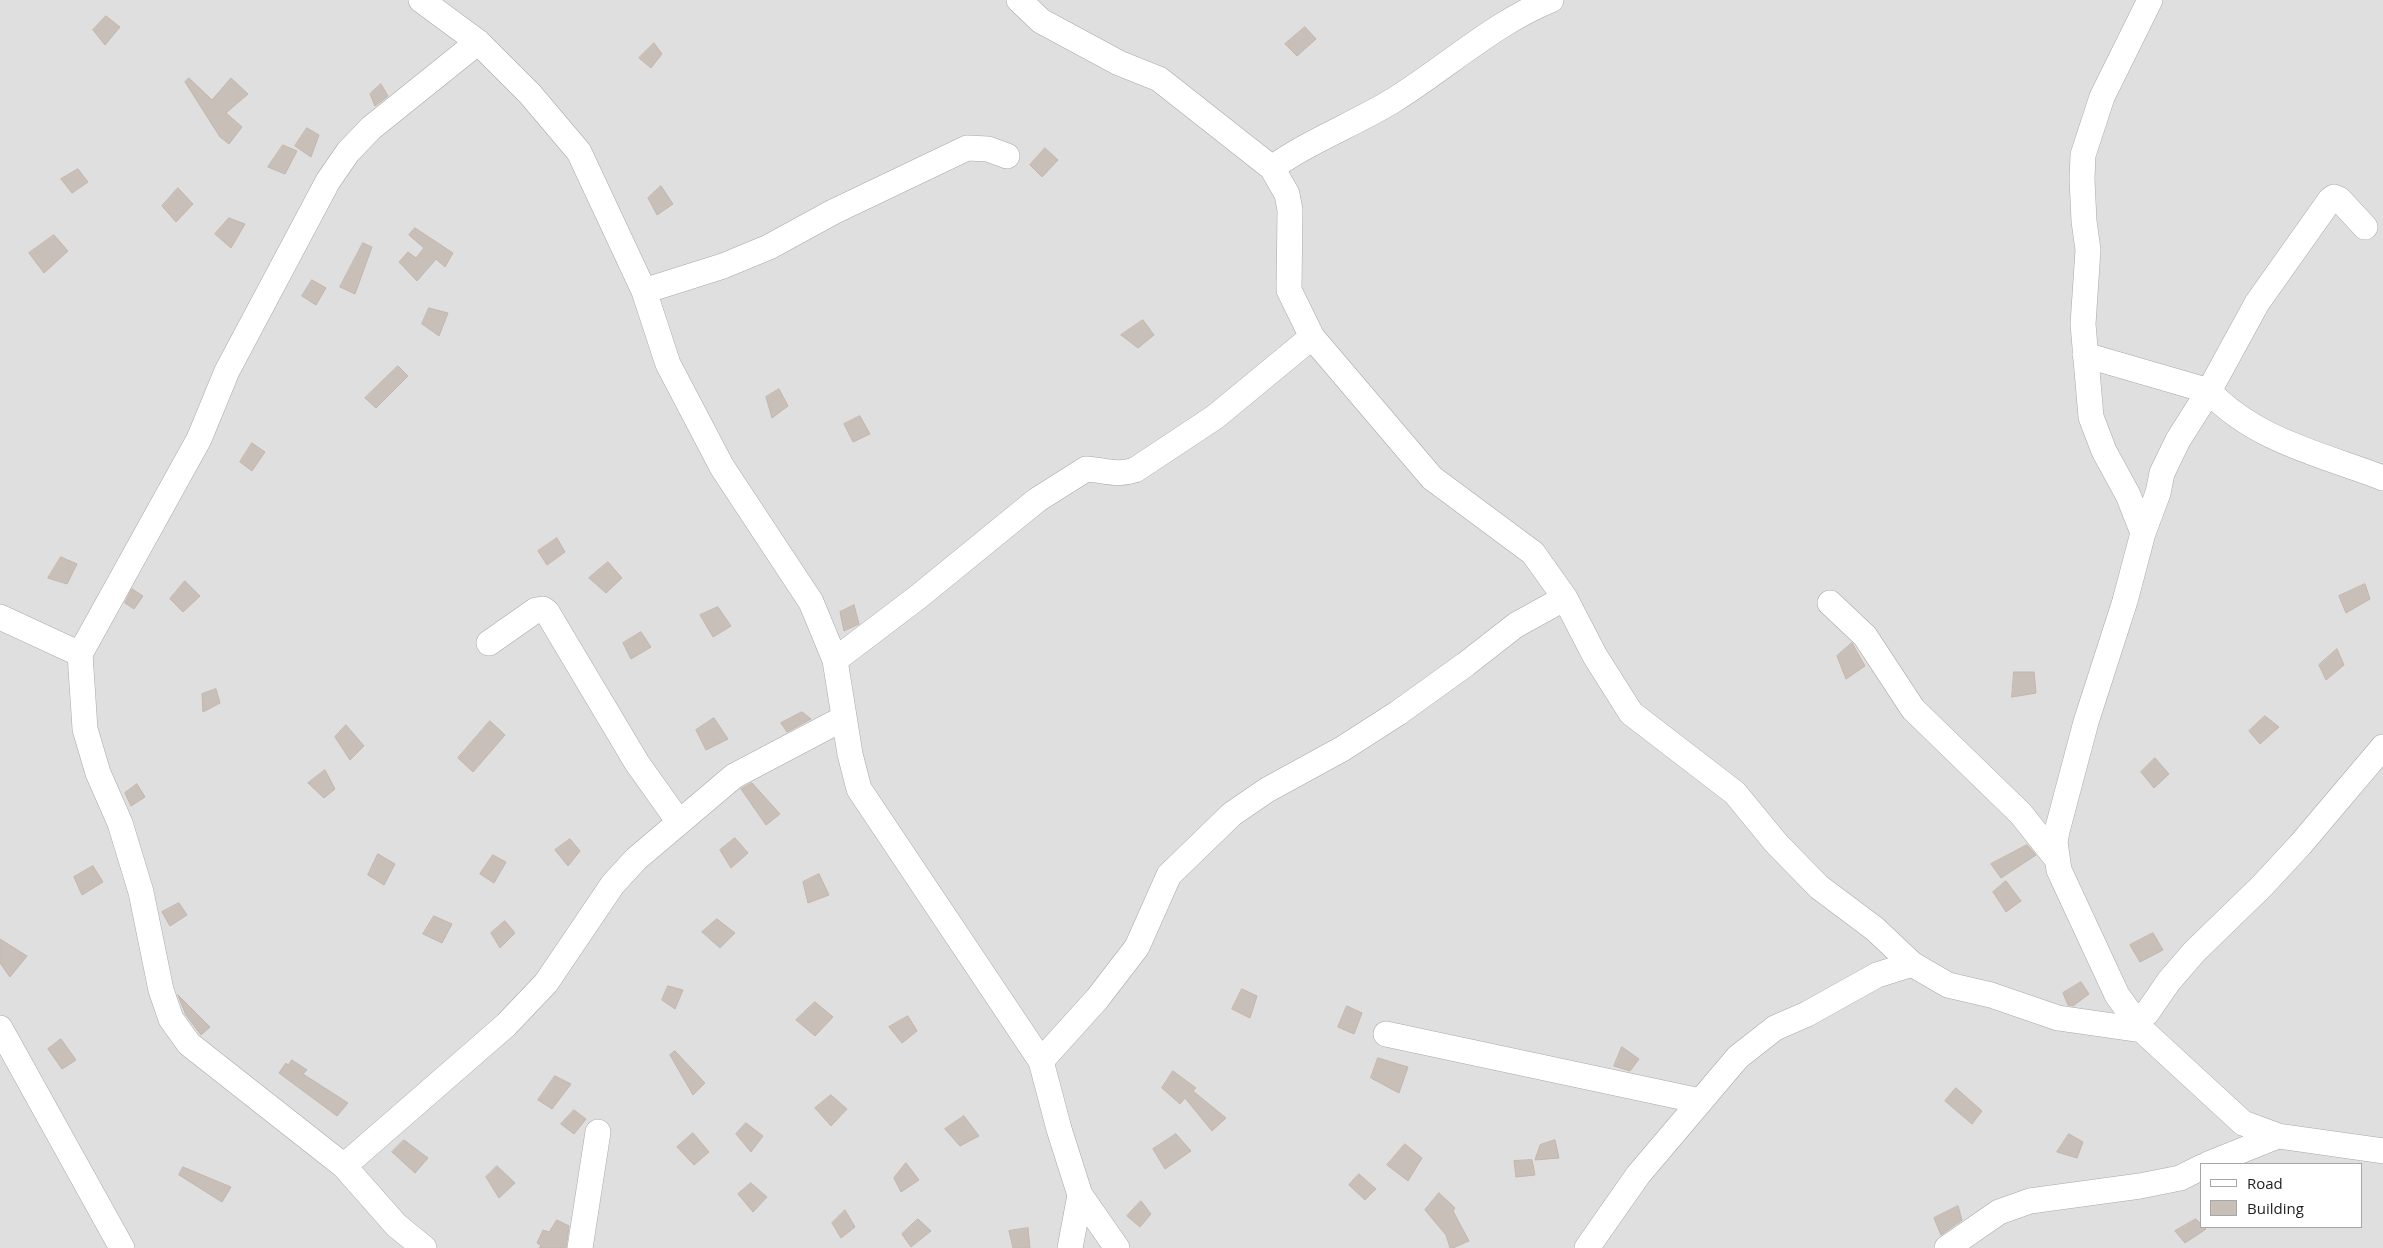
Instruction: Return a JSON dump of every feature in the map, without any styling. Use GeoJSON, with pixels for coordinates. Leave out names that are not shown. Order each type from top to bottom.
{"type":"FeatureCollection","features":[{"type":"Feature","properties":{"kind":"street"},"geometry":{"type":"LineString","coordinates":[[1018,0],[1041,21],[1119,63],[1159,79],[1272,168],[1287,194],[1290,210],[1289,290],[1312,337],[1432,478],[1533,553],[1565,598],[1594,656],[1631,713],[1735,793],[1776,843],[1819,887],[1875,930],[1912,964],[1948,984],[1991,995],[2058,1018],[2137,1024]]}},
{"type":"Feature","properties":{"kind":"street"},"geometry":{"type":"LineString","coordinates":[[1272,168],[1292,154],[1340,131],[1392,101],[1506,24],[1551,0]]}},
{"type":"Feature","properties":{"kind":"street"},"geometry":{"type":"LineString","coordinates":[[2143,533],[2128,495],[2104,451],[2091,417],[2083,324],[2088,250],[2084,221],[2082,179],[2084,155],[2102,97],[2150,0]]}},
{"type":"Feature","properties":{"kind":"street"},"geometry":{"type":"LineString","coordinates":[[432,3],[478,42],[530,94],[579,152],[644,291],[668,364],[722,467],[811,602],[835,660],[844,718],[859,789],[1041,1061],[1059,1129],[1080,1195],[1117,1248]]}},
{"type":"Feature","properties":{"kind":"street"},"geometry":{"type":"LineString","coordinates":[[424,1248],[396,1225],[344,1166],[189,1044],[170,1018],[161,990],[142,892],[120,823],[98,773],[85,729],[80,654],[195,447],[227,371],[328,181],[348,152],[371,128],[478,42]]}},
{"type":"Feature","properties":{"kind":"street"},"geometry":{"type":"LineString","coordinates":[[644,291],[723,266],[769,247],[833,212],[968,148],[988,149],[1007,156]]}},
{"type":"Feature","properties":{"kind":"street"},"geometry":{"type":"LineString","coordinates":[[2365,227],[2339,199],[2334,197],[2330,200],[2258,303],[2209,391],[2167,460],[2156,500],[2143,533],[2125,601],[2077,756],[2057,831],[2056,858],[2059,870],[2118,995],[2137,1024],[2243,1124],[2278,1136],[2383,1152]]}},
{"type":"Feature","properties":{"kind":"street"},"geometry":{"type":"LineString","coordinates":[[835,660],[918,597],[1037,500],[1086,469],[1112,474],[1123,474],[1135,470],[1215,417],[1312,337]]}},
{"type":"Feature","properties":{"kind":"street"},"geometry":{"type":"LineString","coordinates":[[2085,355],[2209,391],[2221,403],[2286,444],[2383,478]]}},
{"type":"Feature","properties":{"kind":"street"},"geometry":{"type":"LineString","coordinates":[[1041,1061],[1097,1000],[1137,947],[1169,875],[1232,814],[1267,790],[1334,753],[1398,713],[1516,625],[1565,598]]}},
{"type":"Feature","properties":{"kind":"street"},"geometry":{"type":"LineString","coordinates":[[1830,604],[1865,636],[1913,709],[2021,814],[2056,858]]}},
{"type":"Feature","properties":{"kind":"street"},"geometry":{"type":"LineString","coordinates":[[489,644],[536,610],[543,609],[548,612],[637,763],[679,822]]}},
{"type":"Feature","properties":{"kind":"street"},"geometry":{"type":"LineString","coordinates":[[0,617],[80,654]]}},
{"type":"Feature","properties":{"kind":"street"},"geometry":{"type":"LineString","coordinates":[[344,1166],[506,1025],[529,1002],[546,983],[614,884],[636,860],[734,776],[844,718]]}},
{"type":"Feature","properties":{"kind":"street"},"geometry":{"type":"LineString","coordinates":[[2137,1024],[2169,981],[2195,951],[2262,886],[2383,747]]}},
{"type":"Feature","properties":{"kind":"street"},"geometry":{"type":"LineString","coordinates":[[1587,1248],[1638,1175],[1738,1057],[1775,1028],[1807,1014],[1877,975],[1912,964]]}},
{"type":"Feature","properties":{"kind":"street"},"geometry":{"type":"LineString","coordinates":[[0,1028],[122,1248]]}},
{"type":"Feature","properties":{"kind":"street"},"geometry":{"type":"LineString","coordinates":[[1386,1034],[1446,1049],[1605,1080],[1700,1101]]}},
{"type":"Feature","properties":{"kind":"street"},"geometry":{"type":"LineString","coordinates":[[580,1248],[598,1132]]}},
{"type":"Feature","properties":{"kind":"street"},"geometry":{"type":"LineString","coordinates":[[2210,1163],[2278,1136]]}},
{"type":"Feature","properties":{"kind":"street"},"geometry":{"type":"LineString","coordinates":[[1947,1248],[1999,1212],[2030,1201],[2140,1186],[2180,1178],[2200,1168]]}},
{"type":"Feature","properties":{"kind":"street"},"geometry":{"type":"LineString","coordinates":[[1070,1248],[1080,1195]]}},
{"type":"Feature","properties":{"kind":"shaded area"},"geometry":{"type":"Polygon","coordinates":[[[0,0],[2383,0],[2383,1248],[0,1248],[0,0]]]}},
{"type":"Feature","properties":{"kind":"building"},"geometry":{"type":"Polygon","coordinates":[[[106,16],[120,27],[105,45],[93,30],[106,16]]]}},
{"type":"Feature","properties":{"kind":"building"},"geometry":{"type":"Polygon","coordinates":[[[1305,27],[1316,39],[1297,56],[1285,44],[1305,27]]]}},
{"type":"Feature","properties":{"kind":"building"},"geometry":{"type":"Polygon","coordinates":[[[654,43],[662,54],[651,68],[639,58],[654,43]]]}},
{"type":"Feature","properties":{"kind":"building"},"geometry":{"type":"Polygon","coordinates":[[[189,78],[212,100],[231,78],[248,94],[226,113],[242,127],[229,144],[220,137],[185,82],[189,78]]]}},
{"type":"Feature","properties":{"kind":"building"},"geometry":{"type":"Polygon","coordinates":[[[381,84],[388,96],[375,106],[370,94],[381,84]]]}},
{"type":"Feature","properties":{"kind":"building"},"geometry":{"type":"Polygon","coordinates":[[[307,128],[319,135],[311,157],[295,146],[307,128]]]}},
{"type":"Feature","properties":{"kind":"building"},"geometry":{"type":"Polygon","coordinates":[[[283,145],[297,151],[285,174],[268,167],[283,145]]]}},
{"type":"Feature","properties":{"kind":"building"},"geometry":{"type":"Polygon","coordinates":[[[1045,148],[1058,160],[1042,177],[1030,165],[1045,148]]]}},
{"type":"Feature","properties":{"kind":"building"},"geometry":{"type":"Polygon","coordinates":[[[78,169],[88,182],[72,193],[61,179],[78,169]]]}},
{"type":"Feature","properties":{"kind":"building"},"geometry":{"type":"Polygon","coordinates":[[[661,186],[673,204],[657,215],[648,198],[661,186]]]}},
{"type":"Feature","properties":{"kind":"building"},"geometry":{"type":"Polygon","coordinates":[[[178,188],[193,204],[176,222],[162,206],[178,188]]]}},
{"type":"Feature","properties":{"kind":"building"},"geometry":{"type":"Polygon","coordinates":[[[229,218],[245,224],[231,248],[215,234],[229,218]]]}},
{"type":"Feature","properties":{"kind":"building"},"geometry":{"type":"Polygon","coordinates":[[[415,228],[453,253],[445,267],[436,259],[417,281],[399,262],[408,252],[416,258],[424,248],[409,235],[415,228]]]}},
{"type":"Feature","properties":{"kind":"building"},"geometry":{"type":"Polygon","coordinates":[[[54,235],[68,251],[44,273],[29,253],[54,235]]]}},
{"type":"Feature","properties":{"kind":"building"},"geometry":{"type":"Polygon","coordinates":[[[363,243],[372,247],[355,294],[340,287],[363,243]]]}},
{"type":"Feature","properties":{"kind":"building"},"geometry":{"type":"Polygon","coordinates":[[[312,280],[326,288],[316,305],[302,296],[312,280]]]}},
{"type":"Feature","properties":{"kind":"building"},"geometry":{"type":"Polygon","coordinates":[[[429,308],[448,313],[439,336],[422,324],[429,308]]]}},
{"type":"Feature","properties":{"kind":"building"},"geometry":{"type":"Polygon","coordinates":[[[1143,320],[1154,335],[1138,348],[1121,335],[1143,320]]]}},
{"type":"Feature","properties":{"kind":"building"},"geometry":{"type":"Polygon","coordinates":[[[398,366],[408,376],[376,408],[365,398],[398,366]]]}},
{"type":"Feature","properties":{"kind":"building"},"geometry":{"type":"Polygon","coordinates":[[[779,389],[788,406],[772,418],[766,397],[779,389]]]}},
{"type":"Feature","properties":{"kind":"building"},"geometry":{"type":"Polygon","coordinates":[[[860,416],[870,434],[853,442],[844,424],[860,416]]]}},
{"type":"Feature","properties":{"kind":"building"},"geometry":{"type":"Polygon","coordinates":[[[252,443],[265,452],[252,471],[240,462],[252,443]]]}},
{"type":"Feature","properties":{"kind":"building"},"geometry":{"type":"Polygon","coordinates":[[[557,538],[565,552],[547,565],[538,551],[557,538]]]}},
{"type":"Feature","properties":{"kind":"building"},"geometry":{"type":"Polygon","coordinates":[[[61,557],[77,564],[67,584],[48,578],[61,557]]]}},
{"type":"Feature","properties":{"kind":"building"},"geometry":{"type":"Polygon","coordinates":[[[608,562],[622,578],[606,593],[589,578],[608,562]]]}},
{"type":"Feature","properties":{"kind":"building"},"geometry":{"type":"Polygon","coordinates":[[[185,581],[200,596],[183,612],[170,599],[185,581]]]}},
{"type":"Feature","properties":{"kind":"building"},"geometry":{"type":"Polygon","coordinates":[[[2365,584],[2370,599],[2346,613],[2339,596],[2365,584]]]}},
{"type":"Feature","properties":{"kind":"building"},"geometry":{"type":"Polygon","coordinates":[[[132,589],[143,596],[134,609],[125,603],[132,589]]]}},
{"type":"Feature","properties":{"kind":"building"},"geometry":{"type":"Polygon","coordinates":[[[854,605],[859,624],[844,631],[840,612],[854,605]]]}},
{"type":"Feature","properties":{"kind":"building"},"geometry":{"type":"Polygon","coordinates":[[[718,607],[731,626],[713,637],[700,615],[718,607]]]}},
{"type":"Feature","properties":{"kind":"building"},"geometry":{"type":"Polygon","coordinates":[[[641,632],[651,647],[631,659],[623,643],[641,632]]]}},
{"type":"Feature","properties":{"kind":"building"},"geometry":{"type":"Polygon","coordinates":[[[1852,643],[1865,666],[1846,679],[1837,656],[1852,643]]]}},
{"type":"Feature","properties":{"kind":"building"},"geometry":{"type":"Polygon","coordinates":[[[2337,649],[2344,665],[2326,680],[2319,665],[2337,649]]]}},
{"type":"Feature","properties":{"kind":"building"},"geometry":{"type":"Polygon","coordinates":[[[2014,672],[2034,672],[2036,693],[2012,697],[2014,672]]]}},
{"type":"Feature","properties":{"kind":"building"},"geometry":{"type":"Polygon","coordinates":[[[216,689],[220,703],[203,712],[202,694],[216,689]]]}},
{"type":"Feature","properties":{"kind":"building"},"geometry":{"type":"Polygon","coordinates":[[[802,712],[811,719],[787,732],[781,723],[802,712]]]}},
{"type":"Feature","properties":{"kind":"building"},"geometry":{"type":"Polygon","coordinates":[[[2265,716],[2279,727],[2260,744],[2249,731],[2265,716]]]}},
{"type":"Feature","properties":{"kind":"building"},"geometry":{"type":"Polygon","coordinates":[[[714,718],[728,739],[706,750],[696,730],[714,718]]]}},
{"type":"Feature","properties":{"kind":"building"},"geometry":{"type":"Polygon","coordinates":[[[490,721],[505,735],[473,772],[458,758],[490,721]]]}},
{"type":"Feature","properties":{"kind":"building"},"geometry":{"type":"Polygon","coordinates":[[[346,725],[364,746],[350,760],[335,737],[346,725]]]}},
{"type":"Feature","properties":{"kind":"building"},"geometry":{"type":"Polygon","coordinates":[[[2155,758],[2169,774],[2154,788],[2141,772],[2155,758]]]}},
{"type":"Feature","properties":{"kind":"building"},"geometry":{"type":"Polygon","coordinates":[[[325,770],[335,789],[324,798],[308,783],[325,770]]]}},
{"type":"Feature","properties":{"kind":"building"},"geometry":{"type":"Polygon","coordinates":[[[752,783],[780,814],[766,825],[741,789],[752,783]]]}},
{"type":"Feature","properties":{"kind":"building"},"geometry":{"type":"Polygon","coordinates":[[[137,784],[145,797],[131,806],[125,793],[137,784]]]}},
{"type":"Feature","properties":{"kind":"building"},"geometry":{"type":"Polygon","coordinates":[[[735,838],[748,853],[731,868],[720,850],[735,838]]]}},
{"type":"Feature","properties":{"kind":"building"},"geometry":{"type":"Polygon","coordinates":[[[570,839],[580,851],[568,866],[555,850],[570,839]]]}},
{"type":"Feature","properties":{"kind":"building"},"geometry":{"type":"Polygon","coordinates":[[[2027,845],[2036,855],[2001,878],[1991,864],[2027,845]]]}},
{"type":"Feature","properties":{"kind":"building"},"geometry":{"type":"Polygon","coordinates":[[[378,854],[395,864],[384,885],[368,875],[378,854]]]}},
{"type":"Feature","properties":{"kind":"building"},"geometry":{"type":"Polygon","coordinates":[[[493,855],[506,862],[494,883],[480,874],[493,855]]]}},
{"type":"Feature","properties":{"kind":"building"},"geometry":{"type":"Polygon","coordinates":[[[93,866],[103,882],[82,895],[74,877],[93,866]]]}},
{"type":"Feature","properties":{"kind":"building"},"geometry":{"type":"Polygon","coordinates":[[[819,874],[829,895],[808,903],[803,882],[819,874]]]}},
{"type":"Feature","properties":{"kind":"building"},"geometry":{"type":"Polygon","coordinates":[[[2006,881],[2021,901],[2006,912],[1993,892],[2006,881]]]}},
{"type":"Feature","properties":{"kind":"building"},"geometry":{"type":"Polygon","coordinates":[[[179,903],[187,915],[170,926],[162,912],[179,903]]]}},
{"type":"Feature","properties":{"kind":"building"},"geometry":{"type":"Polygon","coordinates":[[[434,916],[452,924],[442,943],[423,934],[434,916]]]}},
{"type":"Feature","properties":{"kind":"building"},"geometry":{"type":"Polygon","coordinates":[[[717,919],[735,933],[720,948],[702,932],[717,919]]]}},
{"type":"Feature","properties":{"kind":"building"},"geometry":{"type":"Polygon","coordinates":[[[505,921],[515,933],[500,948],[491,933],[505,921]]]}},
{"type":"Feature","properties":{"kind":"building"},"geometry":{"type":"Polygon","coordinates":[[[2153,933],[2163,950],[2140,962],[2130,945],[2153,933]]]}},
{"type":"Feature","properties":{"kind":"building"},"geometry":{"type":"Polygon","coordinates":[[[0,939],[27,956],[10,977],[0,963],[0,939]]]}},
{"type":"Feature","properties":{"kind":"building"},"geometry":{"type":"Polygon","coordinates":[[[2081,982],[2089,994],[2073,1006],[2068,1005],[2063,993],[2081,982]]]}},
{"type":"Feature","properties":{"kind":"building"},"geometry":{"type":"Polygon","coordinates":[[[668,986],[683,990],[675,1009],[662,1000],[668,986]]]}},
{"type":"Feature","properties":{"kind":"building"},"geometry":{"type":"Polygon","coordinates":[[[1242,989],[1257,996],[1250,1018],[1232,1009],[1242,989]]]}},
{"type":"Feature","properties":{"kind":"building"},"geometry":{"type":"Polygon","coordinates":[[[178,995],[210,1027],[201,1035],[186,1015],[178,995]]]}},
{"type":"Feature","properties":{"kind":"building"},"geometry":{"type":"Polygon","coordinates":[[[815,1002],[833,1017],[815,1036],[796,1020],[815,1002]]]}},
{"type":"Feature","properties":{"kind":"building"},"geometry":{"type":"Polygon","coordinates":[[[1347,1006],[1362,1013],[1354,1034],[1338,1027],[1347,1006]]]}},
{"type":"Feature","properties":{"kind":"building"},"geometry":{"type":"Polygon","coordinates":[[[908,1016],[917,1031],[902,1043],[889,1027],[908,1016]]]}},
{"type":"Feature","properties":{"kind":"building"},"geometry":{"type":"Polygon","coordinates":[[[61,1039],[76,1060],[62,1069],[48,1049],[61,1039]]]}},
{"type":"Feature","properties":{"kind":"building"},"geometry":{"type":"Polygon","coordinates":[[[1622,1047],[1639,1059],[1630,1071],[1614,1066],[1622,1047]]]}},
{"type":"Feature","properties":{"kind":"building"},"geometry":{"type":"Polygon","coordinates":[[[675,1051],[705,1083],[693,1095],[670,1055],[675,1051]]]}},
{"type":"Feature","properties":{"kind":"building"},"geometry":{"type":"Polygon","coordinates":[[[1378,1058],[1408,1067],[1399,1093],[1371,1078],[1378,1058]]]}},
{"type":"Feature","properties":{"kind":"building"},"geometry":{"type":"Polygon","coordinates":[[[292,1060],[307,1070],[303,1074],[348,1103],[337,1116],[279,1073],[286,1063],[288,1065],[292,1060]]]}},
{"type":"Feature","properties":{"kind":"building"},"geometry":{"type":"Polygon","coordinates":[[[1173,1071],[1196,1088],[1193,1091],[1226,1118],[1212,1131],[1185,1098],[1180,1104],[1162,1088],[1173,1071]]]}},
{"type":"Feature","properties":{"kind":"building"},"geometry":{"type":"Polygon","coordinates":[[[555,1076],[571,1084],[552,1109],[538,1100],[555,1076]]]}},
{"type":"Feature","properties":{"kind":"building"},"geometry":{"type":"Polygon","coordinates":[[[1956,1088],[1982,1111],[1972,1124],[1945,1101],[1956,1088]]]}},
{"type":"Feature","properties":{"kind":"building"},"geometry":{"type":"Polygon","coordinates":[[[831,1095],[847,1109],[831,1126],[815,1108],[831,1095]]]}},
{"type":"Feature","properties":{"kind":"building"},"geometry":{"type":"Polygon","coordinates":[[[574,1110],[586,1119],[574,1134],[561,1124],[574,1110]]]}},
{"type":"Feature","properties":{"kind":"building"},"geometry":{"type":"Polygon","coordinates":[[[964,1116],[979,1136],[960,1146],[945,1129],[964,1116]]]}},
{"type":"Feature","properties":{"kind":"building"},"geometry":{"type":"Polygon","coordinates":[[[746,1123],[763,1136],[751,1152],[736,1134],[746,1123]]]}},
{"type":"Feature","properties":{"kind":"building"},"geometry":{"type":"Polygon","coordinates":[[[693,1133],[709,1152],[694,1165],[677,1147],[693,1133]]]}},
{"type":"Feature","properties":{"kind":"building"},"geometry":{"type":"Polygon","coordinates":[[[1176,1134],[1191,1151],[1165,1169],[1153,1149],[1176,1134]]]}},
{"type":"Feature","properties":{"kind":"building"},"geometry":{"type":"Polygon","coordinates":[[[2069,1134],[2083,1142],[2077,1158],[2057,1152],[2069,1134]]]}},
{"type":"Feature","properties":{"kind":"building"},"geometry":{"type":"Polygon","coordinates":[[[404,1140],[428,1158],[415,1173],[392,1152],[404,1140]]]}},
{"type":"Feature","properties":{"kind":"building"},"geometry":{"type":"Polygon","coordinates":[[[1555,1140],[1559,1158],[1535,1160],[1540,1145],[1555,1140]]]}},
{"type":"Feature","properties":{"kind":"building"},"geometry":{"type":"Polygon","coordinates":[[[1405,1144],[1422,1158],[1408,1181],[1387,1165],[1405,1144]]]}},
{"type":"Feature","properties":{"kind":"building"},"geometry":{"type":"Polygon","coordinates":[[[1532,1160],[1535,1175],[1516,1177],[1514,1161],[1532,1160]]]}},
{"type":"Feature","properties":{"kind":"building"},"geometry":{"type":"Polygon","coordinates":[[[906,1163],[919,1180],[901,1192],[894,1178],[906,1163]]]}},
{"type":"Feature","properties":{"kind":"building"},"geometry":{"type":"Polygon","coordinates":[[[497,1166],[515,1183],[499,1198],[486,1177],[497,1166]]]}},
{"type":"Feature","properties":{"kind":"building"},"geometry":{"type":"Polygon","coordinates":[[[183,1167],[231,1187],[222,1202],[179,1175],[183,1167]]]}},
{"type":"Feature","properties":{"kind":"building"},"geometry":{"type":"Polygon","coordinates":[[[1359,1174],[1376,1189],[1365,1200],[1349,1185],[1359,1174]]]}},
{"type":"Feature","properties":{"kind":"building"},"geometry":{"type":"Polygon","coordinates":[[[751,1183],[767,1197],[753,1212],[738,1194],[751,1183]]]}},
{"type":"Feature","properties":{"kind":"building"},"geometry":{"type":"Polygon","coordinates":[[[1439,1193],[1455,1208],[1453,1211],[1469,1241],[1453,1248],[1450,1248],[1446,1235],[1425,1210],[1439,1193]]]}},
{"type":"Feature","properties":{"kind":"building"},"geometry":{"type":"Polygon","coordinates":[[[1141,1201],[1151,1214],[1140,1227],[1127,1216],[1141,1201]]]}},
{"type":"Feature","properties":{"kind":"building"},"geometry":{"type":"Polygon","coordinates":[[[1958,1206],[1962,1220],[1941,1235],[1934,1218],[1958,1206]]]}},
{"type":"Feature","properties":{"kind":"building"},"geometry":{"type":"Polygon","coordinates":[[[845,1210],[855,1227],[841,1238],[832,1223],[845,1210]]]}},
{"type":"Feature","properties":{"kind":"building"},"geometry":{"type":"Polygon","coordinates":[[[918,1219],[931,1231],[911,1247],[902,1234],[918,1219]]]}},
{"type":"Feature","properties":{"kind":"building"},"geometry":{"type":"Polygon","coordinates":[[[2196,1219],[2200,1223],[2200,1228],[2206,1229],[2185,1243],[2175,1231],[2196,1219]]]}},
{"type":"Feature","properties":{"kind":"building"},"geometry":{"type":"Polygon","coordinates":[[[557,1220],[569,1226],[566,1248],[539,1248],[541,1246],[537,1243],[543,1230],[549,1232],[557,1220]]]}},
{"type":"Feature","properties":{"kind":"building"},"geometry":{"type":"Polygon","coordinates":[[[1028,1228],[1030,1248],[1013,1248],[1009,1231],[1028,1228]]]}}]}
